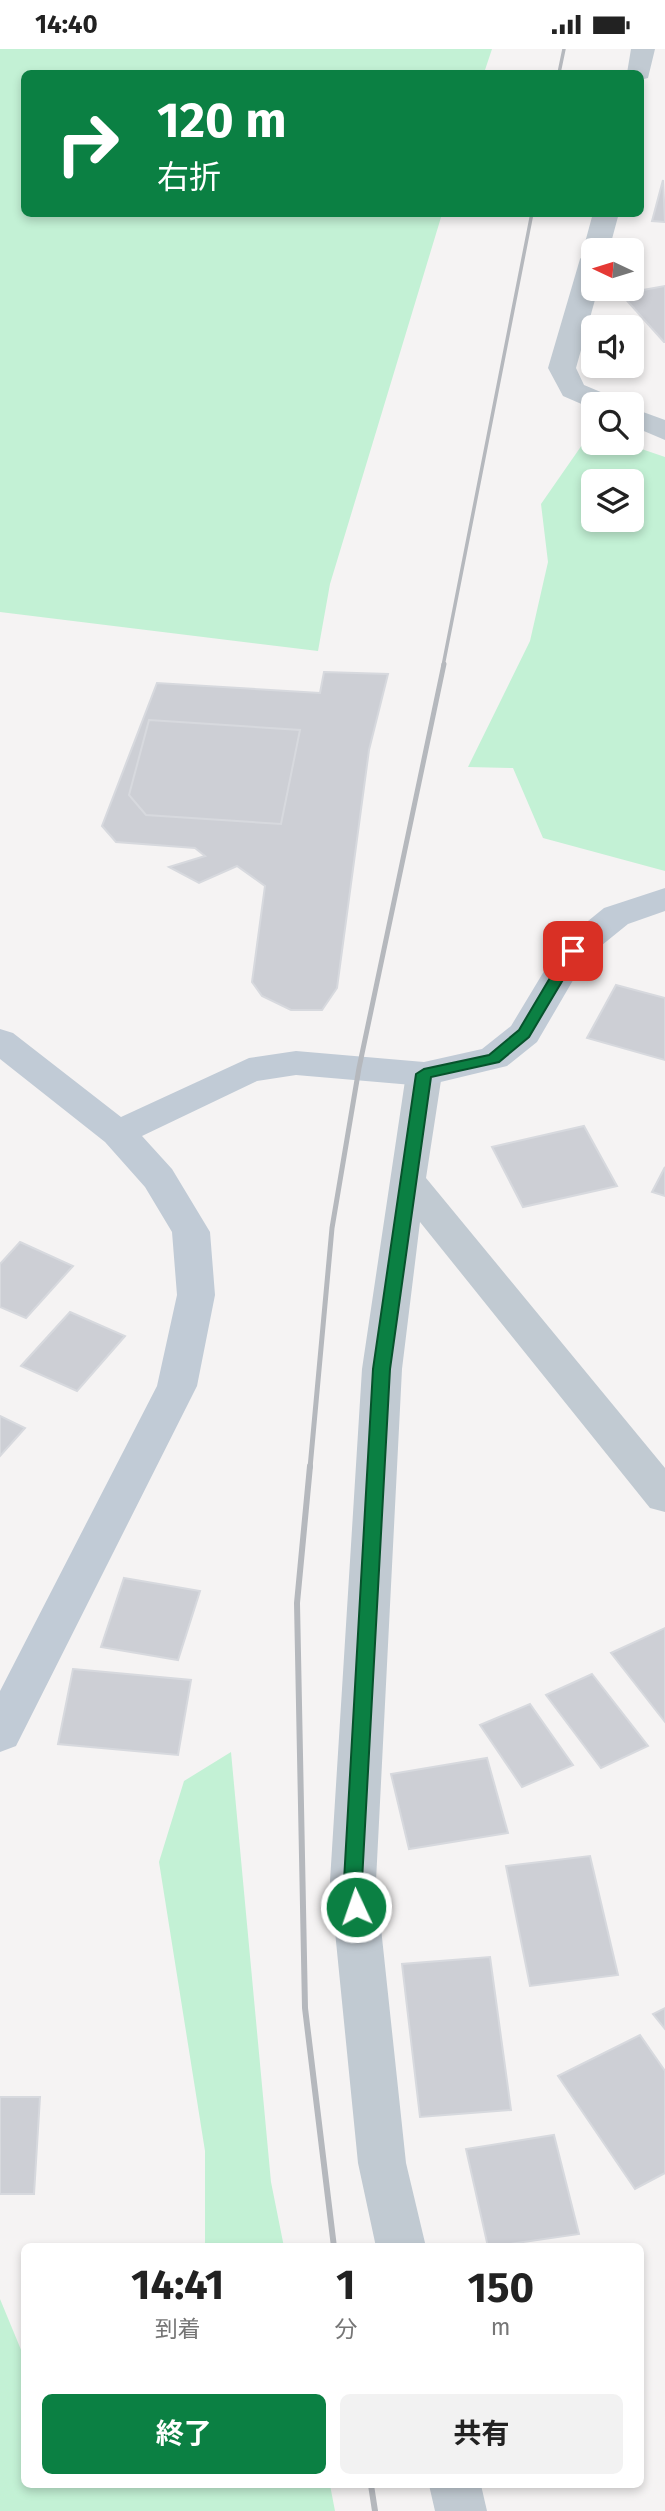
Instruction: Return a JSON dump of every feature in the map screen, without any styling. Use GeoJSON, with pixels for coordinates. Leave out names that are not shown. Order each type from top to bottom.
{"type":"FeatureCollection","features":[{"type":"Feature","properties":{"kind":"street"},"geometry":{"type":"LineString","coordinates":[[640,70],[643,49]]}},
{"type":"Feature","properties":{"kind":"street"},"geometry":{"type":"LineString","coordinates":[[599,238],[605,217]]}},
{"type":"Feature","properties":{"kind":"street"},"geometry":{"type":"LineString","coordinates":[[581,301],[562,368],[573,390],[581,393]]}},
{"type":"Feature","properties":{"kind":"street"},"geometry":{"type":"LineString","coordinates":[[644,421],[665,431]]}},
{"type":"Feature","properties":{"kind":"street"},"geometry":{"type":"LineString","coordinates":[[118,1133],[249,1070],[296,1063],[424,1074],[494,1058],[524,1034],[573,951],[616,916],[665,899]]}},
{"type":"Feature","properties":{"kind":"street"},"geometry":{"type":"LineString","coordinates":[[0,1041],[118,1133],[159,1178],[191,1232],[196,1295],[177,1386],[0,1734]]}},
{"type":"Feature","properties":{"kind":"street"},"geometry":{"type":"LineString","coordinates":[[400,2243],[382,2164],[353,1881],[382,1369],[424,1074]]}},
{"type":"Feature","properties":{"kind":"street"},"geometry":{"type":"LineString","coordinates":[[407,1180],[665,1497]]}},
{"type":"Feature","properties":{"kind":"street"},"geometry":{"type":"LineString","coordinates":[[456,2488],[461,2511]]}},
{"type":"Feature","properties":{"kind":"green space"},"geometry":{"type":"Polygon","coordinates":[[[0,49],[492,49],[485,70],[21,70],[21,217],[441,217],[330,584],[318,651],[0,612],[0,49]]]}},
{"type":"Feature","properties":{"kind":"green space"},"geometry":{"type":"Polygon","coordinates":[[[581,446],[581,455],[644,455],[644,450],[665,457],[665,871],[543,838],[513,768],[468,767],[530,641],[548,562],[541,504],[581,446]]]}},
{"type":"Feature","properties":{"kind":"green space"},"geometry":{"type":"Polygon","coordinates":[[[231,1752],[271,2182],[283,2243],[205,2243],[205,2151],[159,1862],[184,1781],[231,1752]]]}},
{"type":"Feature","properties":{"kind":"green space"},"geometry":{"type":"Polygon","coordinates":[[[0,2299],[21,2350],[21,2488],[331,2488],[335,2511],[0,2511],[0,2299]]]}},
{"type":"Feature","properties":{"kind":"building"},"geometry":{"type":"Polygon","coordinates":[[[663,180],[665,222],[652,221],[663,180]]]}},
{"type":"Feature","properties":{"kind":"building"},"geometry":{"type":"Polygon","coordinates":[[[665,286],[665,342],[644,320],[644,315],[640,315],[627,301],[644,301],[644,290],[665,286]]]}},
{"type":"Feature","properties":{"kind":"building"},"geometry":{"type":"Polygon","coordinates":[[[324,672],[388,674],[369,750],[337,988],[322,1010],[291,1010],[262,996],[252,982],[265,886],[237,866],[199,883],[169,867],[205,856],[195,848],[116,842],[102,826],[157,683],[320,693],[324,672]]]}},
{"type":"Feature","properties":{"kind":"building"},"geometry":{"type":"Polygon","coordinates":[[[149,720],[300,730],[281,824],[146,815],[129,795],[149,720]]]}},
{"type":"Feature","properties":{"kind":"building"},"geometry":{"type":"Polygon","coordinates":[[[616,985],[665,998],[665,1060],[587,1038],[616,985]]]}},
{"type":"Feature","properties":{"kind":"building"},"geometry":{"type":"Polygon","coordinates":[[[584,1126],[617,1186],[523,1207],[492,1147],[584,1126]]]}},
{"type":"Feature","properties":{"kind":"building"},"geometry":{"type":"Polygon","coordinates":[[[665,1167],[665,1196],[652,1192],[665,1167]]]}},
{"type":"Feature","properties":{"kind":"building"},"geometry":{"type":"Polygon","coordinates":[[[20,1242],[73,1266],[26,1318],[0,1307],[0,1264],[20,1242]]]}},
{"type":"Feature","properties":{"kind":"building"},"geometry":{"type":"Polygon","coordinates":[[[70,1312],[125,1336],[77,1391],[21,1366],[70,1312]]]}},
{"type":"Feature","properties":{"kind":"building"},"geometry":{"type":"Polygon","coordinates":[[[0,1416],[25,1428],[0,1456],[0,1416]]]}},
{"type":"Feature","properties":{"kind":"building"},"geometry":{"type":"Polygon","coordinates":[[[124,1578],[200,1591],[178,1660],[101,1647],[124,1578]]]}},
{"type":"Feature","properties":{"kind":"building"},"geometry":{"type":"Polygon","coordinates":[[[665,1628],[665,1722],[611,1653],[665,1628]]]}},
{"type":"Feature","properties":{"kind":"building"},"geometry":{"type":"Polygon","coordinates":[[[73,1669],[191,1680],[178,1755],[58,1744],[73,1669]]]}},
{"type":"Feature","properties":{"kind":"building"},"geometry":{"type":"Polygon","coordinates":[[[592,1674],[648,1746],[601,1768],[546,1695],[592,1674]]]}},
{"type":"Feature","properties":{"kind":"building"},"geometry":{"type":"Polygon","coordinates":[[[530,1704],[573,1765],[522,1787],[480,1725],[530,1704]]]}},
{"type":"Feature","properties":{"kind":"building"},"geometry":{"type":"Polygon","coordinates":[[[487,1758],[508,1833],[409,1849],[391,1774],[487,1758]]]}},
{"type":"Feature","properties":{"kind":"building"},"geometry":{"type":"Polygon","coordinates":[[[590,1856],[618,1975],[530,1986],[506,1866],[590,1856]]]}},
{"type":"Feature","properties":{"kind":"building"},"geometry":{"type":"Polygon","coordinates":[[[490,1957],[511,2110],[420,2117],[402,1964],[490,1957]]]}},
{"type":"Feature","properties":{"kind":"building"},"geometry":{"type":"Polygon","coordinates":[[[665,2008],[665,2029],[653,2014],[665,2008]]]}},
{"type":"Feature","properties":{"kind":"building"},"geometry":{"type":"Polygon","coordinates":[[[640,2035],[665,2071],[665,2173],[635,2189],[558,2076],[640,2035]]]}},
{"type":"Feature","properties":{"kind":"building"},"geometry":{"type":"Polygon","coordinates":[[[0,2097],[40,2097],[34,2194],[0,2194],[0,2097]]]}},
{"type":"Feature","properties":{"kind":"building"},"geometry":{"type":"Polygon","coordinates":[[[554,2135],[579,2234],[516,2243],[487,2243],[466,2149],[554,2135]]]}},
{"type":"Feature","properties":{"kind":"railway"},"geometry":{"type":"LineString","coordinates":[[560,70],[564,49]]}},
{"type":"Feature","properties":{"kind":"railway"},"geometry":{"type":"LineString","coordinates":[[443,666],[531,217]]}},
{"type":"Feature","properties":{"kind":"railway"},"geometry":{"type":"LineString","coordinates":[[310,1468],[332,1228],[359,1068],[444,664]]}},
{"type":"Feature","properties":{"kind":"railway"},"geometry":{"type":"LineString","coordinates":[[310,1466],[297,1603],[305,2008],[334,2243]]}},
{"type":"Feature","properties":{"kind":"railway"},"geometry":{"type":"LineString","coordinates":[[371,2488],[375,2511]]}},
{"type":"Feature","properties":{"kind":"route"},"geometry":{"type":"LineString","coordinates":[[356,1907],[353,1881],[382,1369],[424,1074],[494,1058],[524,1034],[573,951]]}}]}
